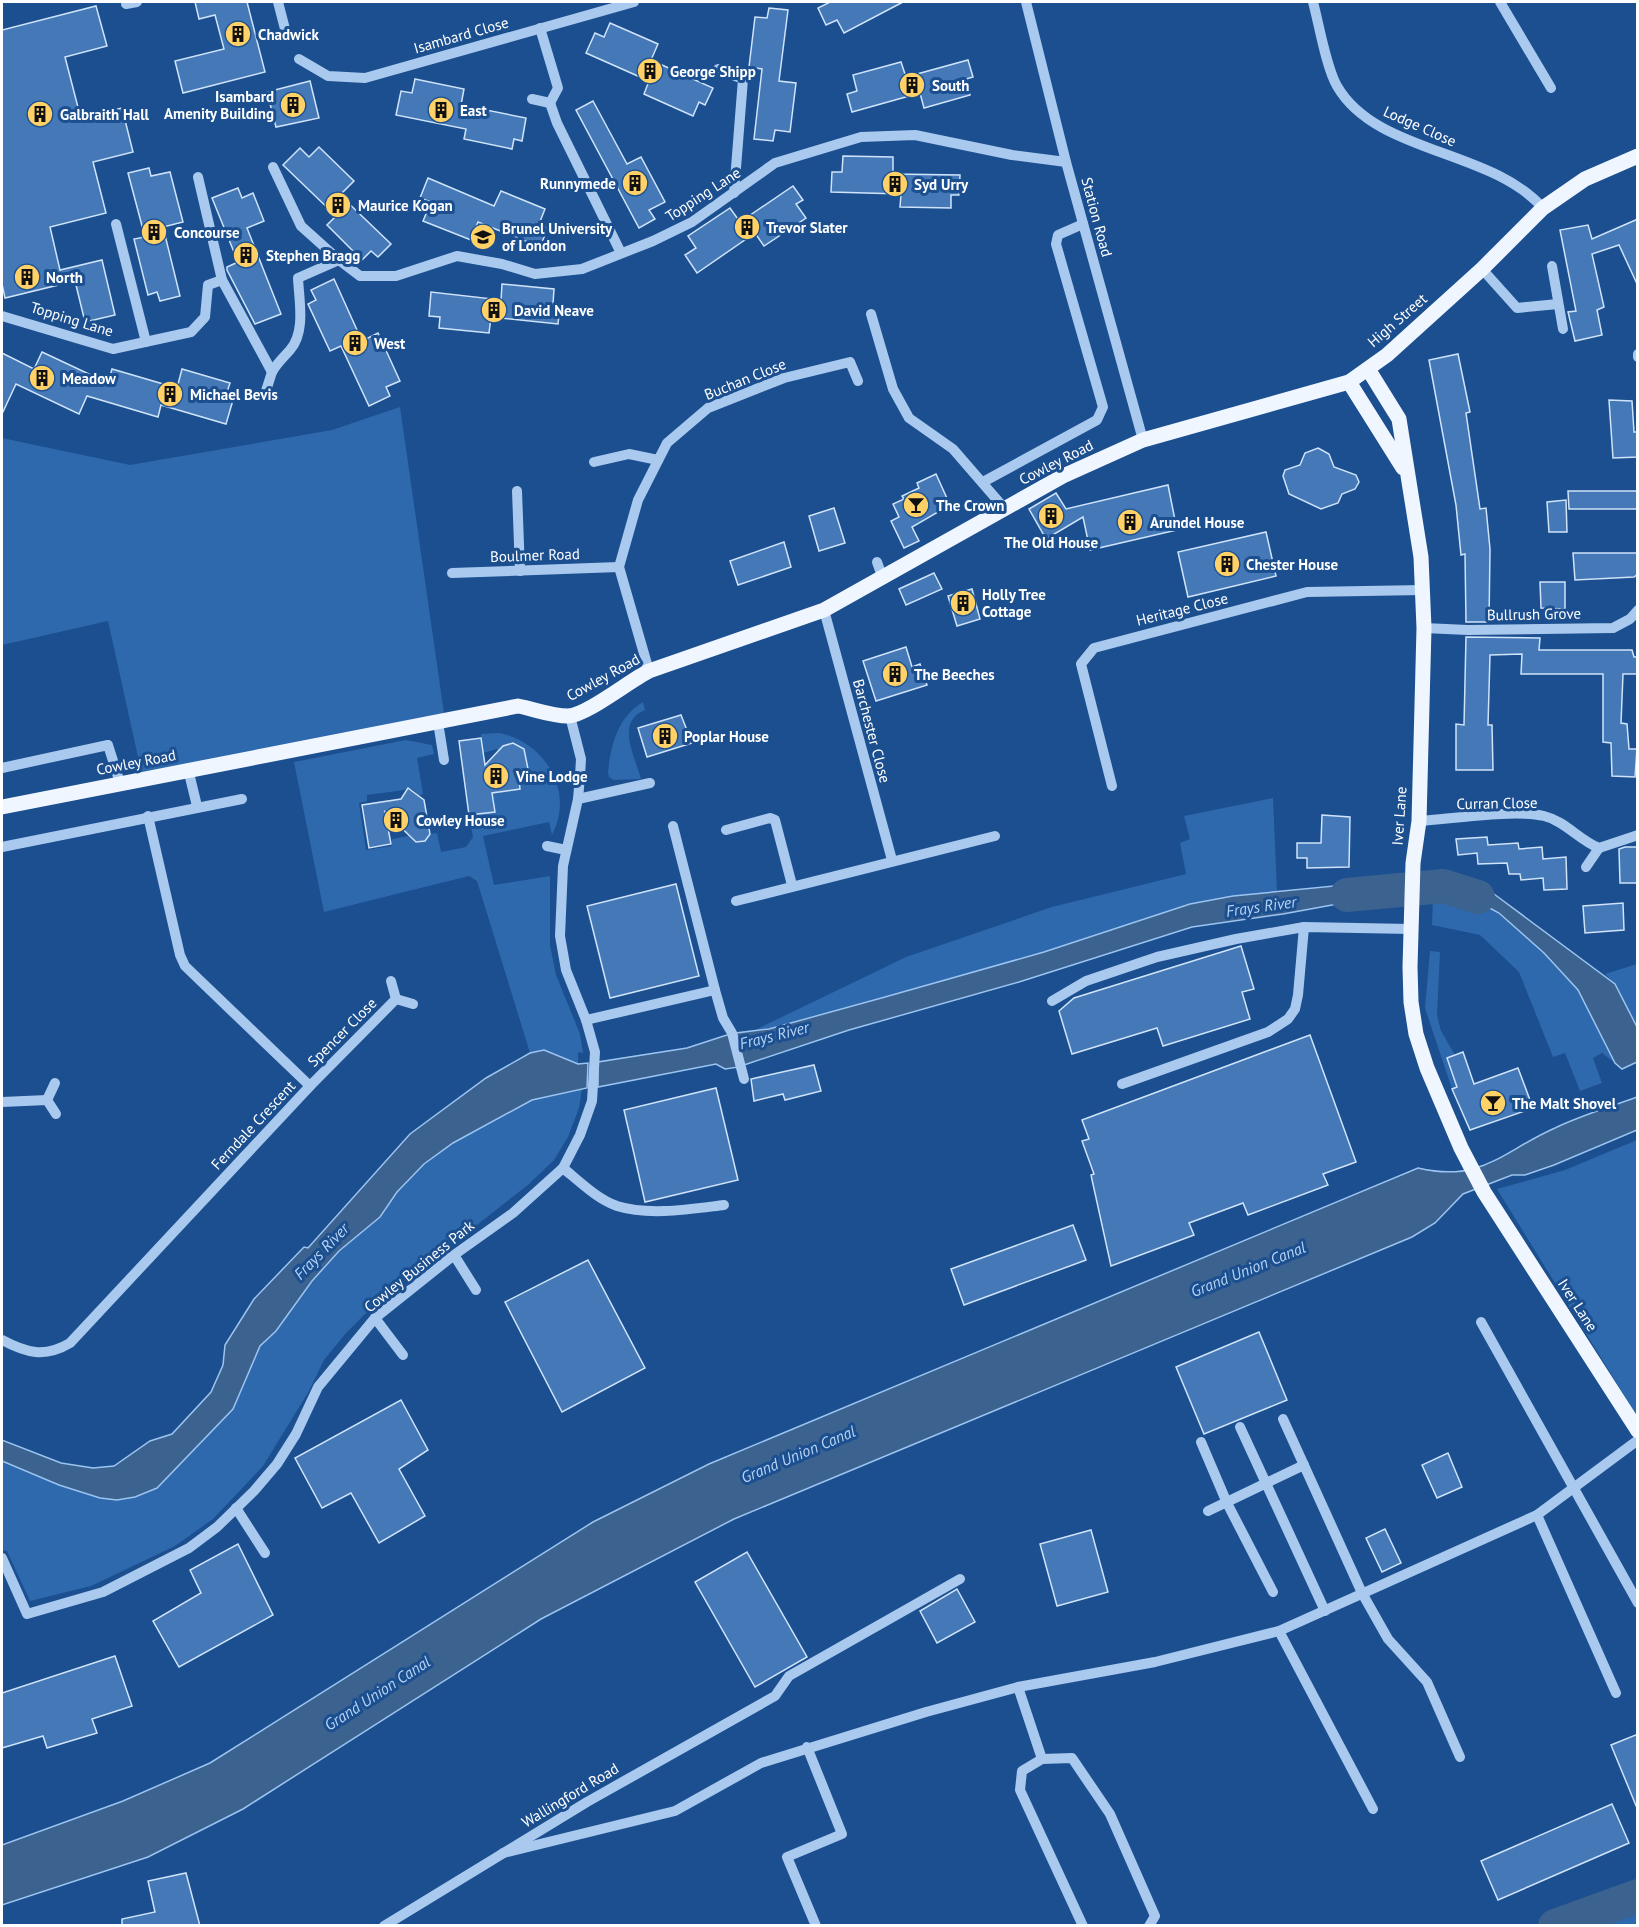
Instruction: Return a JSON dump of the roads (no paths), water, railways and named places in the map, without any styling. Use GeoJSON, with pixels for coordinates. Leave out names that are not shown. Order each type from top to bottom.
{"type":"FeatureCollection","features":[{"type":"Feature","properties":{"kind":"main road","name":"High Street"},"geometry":{"type":"LineString","coordinates":[[1143,440],[1349,382],[1368,369],[1482,269],[1543,208],[1585,178],[1638,156]]}},
{"type":"Feature","properties":{"kind":"main road","name":"Iver Lane"},"geometry":{"type":"LineString","coordinates":[[1368,369],[1399,419],[1415,508],[1423,590],[1419,821],[1413,863],[1411,929],[1411,1002],[1416,1034],[1427,1068],[1464,1154],[1488,1198],[1638,1431]]}},
{"type":"Feature","properties":{"kind":"main road","name":"Iver Lane"},"geometry":{"type":"LineString","coordinates":[[1349,382],[1407,473]]}},
{"type":"Feature","properties":{"kind":"main road","name":"Cowley Road"},"geometry":{"type":"LineString","coordinates":[[2,807],[518,706],[570,716],[606,698],[629,681],[649,671],[824,610],[883,579],[1063,476],[1143,440]]}},
{"type":"Feature","properties":{"kind":"street"},"geometry":{"type":"LineString","coordinates":[[278,2],[285,29]]}},
{"type":"Feature","properties":{"kind":"street","name":"Isambard Close"},"geometry":{"type":"LineString","coordinates":[[299,58],[328,76],[365,78],[634,2]]}},
{"type":"Feature","properties":{"kind":"street","name":"Station Road"},"geometry":{"type":"LineString","coordinates":[[1026,2],[1066,162],[1143,440]]}},
{"type":"Feature","properties":{"kind":"street","name":"Lodge Close"},"geometry":{"type":"LineString","coordinates":[[1313,2],[1335,83],[1357,111],[1383,128],[1498,175],[1524,189],[1543,208]]}},
{"type":"Feature","properties":{"kind":"street"},"geometry":{"type":"LineString","coordinates":[[1500,2],[1551,88]]}},
{"type":"Feature","properties":{"kind":"street"},"geometry":{"type":"LineString","coordinates":[[540,28],[558,88],[550,103],[557,123],[621,253]]}},
{"type":"Feature","properties":{"kind":"street"},"geometry":{"type":"LineString","coordinates":[[718,69],[743,79],[734,193]]}},
{"type":"Feature","properties":{"kind":"street"},"geometry":{"type":"LineString","coordinates":[[532,99],[550,103]]}},
{"type":"Feature","properties":{"kind":"street","name":"Topping Lane"},"geometry":{"type":"LineString","coordinates":[[273,167],[301,226],[339,260],[360,276],[396,276],[457,256],[502,264],[535,274],[582,269],[692,222],[775,163],[861,136],[915,135],[1012,155],[1066,162]]}},
{"type":"Feature","properties":{"kind":"street"},"geometry":{"type":"LineString","coordinates":[[198,177],[222,280],[272,372]]}},
{"type":"Feature","properties":{"kind":"street"},"geometry":{"type":"LineString","coordinates":[[116,224],[146,342]]}},
{"type":"Feature","properties":{"kind":"street"},"geometry":{"type":"LineString","coordinates":[[983,482],[1097,420],[1103,407],[1056,243],[1058,235],[1083,224]]}},
{"type":"Feature","properties":{"kind":"street"},"geometry":{"type":"LineString","coordinates":[[265,394],[272,372],[280,358],[290,350],[300,332],[298,278],[339,260]]}},
{"type":"Feature","properties":{"kind":"street"},"geometry":{"type":"LineString","coordinates":[[1552,266],[1563,329]]}},
{"type":"Feature","properties":{"kind":"street"},"geometry":{"type":"LineString","coordinates":[[1482,269],[1517,308],[1558,304]]}},
{"type":"Feature","properties":{"kind":"street","name":"Topping Lane"},"geometry":{"type":"LineString","coordinates":[[2,316],[113,349],[191,332],[205,317],[208,285],[222,280]]}},
{"type":"Feature","properties":{"kind":"street"},"geometry":{"type":"LineString","coordinates":[[871,314],[893,389],[909,418],[953,448],[1005,509]]}},
{"type":"Feature","properties":{"kind":"street","name":"Buchan Close"},"geometry":{"type":"LineString","coordinates":[[619,567],[638,500],[667,442],[708,408],[784,378],[850,362],[858,381]]}},
{"type":"Feature","properties":{"kind":"street"},"geometry":{"type":"LineString","coordinates":[[594,462],[629,454],[658,460]]}},
{"type":"Feature","properties":{"kind":"street"},"geometry":{"type":"LineString","coordinates":[[518,491],[520,571]]}},
{"type":"Feature","properties":{"kind":"street"},"geometry":{"type":"LineString","coordinates":[[877,562],[883,579]]}},
{"type":"Feature","properties":{"kind":"street"},"geometry":{"type":"LineString","coordinates":[[619,567],[649,671]]}},
{"type":"Feature","properties":{"kind":"street","name":"Boulmer Road"},"geometry":{"type":"LineString","coordinates":[[452,573],[619,567]]}},
{"type":"Feature","properties":{"kind":"street","name":"Heritage Close"},"geometry":{"type":"LineString","coordinates":[[1112,786],[1081,664],[1094,648],[1307,592],[1423,590]]}},
{"type":"Feature","properties":{"kind":"street","name":"Barchester Close"},"geometry":{"type":"LineString","coordinates":[[824,610],[892,860]]}},
{"type":"Feature","properties":{"kind":"street"},"geometry":{"type":"LineString","coordinates":[[1634,615],[1638,630]]}},
{"type":"Feature","properties":{"kind":"street","name":"Bullrush Grove"},"geometry":{"type":"LineString","coordinates":[[1424,628],[1468,630],[1613,628],[1634,615]]}},
{"type":"Feature","properties":{"kind":"street"},"geometry":{"type":"LineString","coordinates":[[570,716],[580,759],[578,799],[566,850],[561,893],[560,936],[566,970],[586,1020],[715,990]]}},
{"type":"Feature","properties":{"kind":"street"},"geometry":{"type":"LineString","coordinates":[[438,722],[444,760]]}},
{"type":"Feature","properties":{"kind":"street"},"geometry":{"type":"LineString","coordinates":[[2,768],[108,745],[120,783]]}},
{"type":"Feature","properties":{"kind":"street"},"geometry":{"type":"LineString","coordinates":[[188,769],[197,806]]}},
{"type":"Feature","properties":{"kind":"street"},"geometry":{"type":"LineString","coordinates":[[578,799],[650,783]]}},
{"type":"Feature","properties":{"kind":"street"},"geometry":{"type":"LineString","coordinates":[[2,847],[197,806],[242,799]]}},
{"type":"Feature","properties":{"kind":"street","name":"Curran Close"},"geometry":{"type":"LineString","coordinates":[[1419,821],[1517,814],[1544,816],[1566,826],[1599,848]]}},
{"type":"Feature","properties":{"kind":"street","name":"Ferndale Crescent"},"geometry":{"type":"LineString","coordinates":[[2,1340],[21,1349],[44,1354],[70,1343],[310,1086],[185,966],[180,955],[148,816]]}},
{"type":"Feature","properties":{"kind":"street"},"geometry":{"type":"LineString","coordinates":[[726,830],[770,818],[775,820],[792,885]]}},
{"type":"Feature","properties":{"kind":"street"},"geometry":{"type":"LineString","coordinates":[[673,826],[715,990],[723,1018],[732,1033],[744,1079]]}},
{"type":"Feature","properties":{"kind":"street"},"geometry":{"type":"LineString","coordinates":[[1586,867],[1599,848],[1638,835]]}},
{"type":"Feature","properties":{"kind":"street"},"geometry":{"type":"LineString","coordinates":[[736,901],[892,860],[996,836]]}},
{"type":"Feature","properties":{"kind":"street"},"geometry":{"type":"LineString","coordinates":[[547,846],[566,850]]}},
{"type":"Feature","properties":{"kind":"street"},"geometry":{"type":"LineString","coordinates":[[1052,1001],[1086,981],[1157,957],[1304,927],[1411,929]]}},
{"type":"Feature","properties":{"kind":"street"},"geometry":{"type":"LineString","coordinates":[[1122,1084],[1268,1032],[1288,1019],[1298,995],[1304,927]]}},
{"type":"Feature","properties":{"kind":"street"},"geometry":{"type":"LineString","coordinates":[[391,981],[396,999],[413,1004]]}},
{"type":"Feature","properties":{"kind":"street","name":"Spencer Close"},"geometry":{"type":"LineString","coordinates":[[310,1086],[396,999]]}},
{"type":"Feature","properties":{"kind":"street","name":"Cowley Business Park"},"geometry":{"type":"LineString","coordinates":[[2,1558],[27,1614],[103,1592],[133,1577],[189,1548],[236,1508],[277,1464],[296,1434],[318,1387],[375,1318],[454,1255],[513,1213],[563,1168],[580,1135],[592,1095],[595,1052],[586,1020]]}},
{"type":"Feature","properties":{"kind":"street"},"geometry":{"type":"LineString","coordinates":[[47,1100],[55,1083]]}},
{"type":"Feature","properties":{"kind":"street"},"geometry":{"type":"LineString","coordinates":[[2,1102],[47,1100]]}},
{"type":"Feature","properties":{"kind":"street"},"geometry":{"type":"LineString","coordinates":[[47,1100],[56,1114]]}},
{"type":"Feature","properties":{"kind":"street"},"geometry":{"type":"LineString","coordinates":[[563,1168],[596,1194],[616,1206],[656,1210],[724,1205]]}},
{"type":"Feature","properties":{"kind":"street"},"geometry":{"type":"LineString","coordinates":[[454,1255],[476,1290]]}},
{"type":"Feature","properties":{"kind":"street"},"geometry":{"type":"LineString","coordinates":[[375,1318],[403,1354]]}},
{"type":"Feature","properties":{"kind":"street"},"geometry":{"type":"LineString","coordinates":[[1481,1322],[1638,1603]]}},
{"type":"Feature","properties":{"kind":"street"},"geometry":{"type":"LineString","coordinates":[[1283,1419],[1362,1593],[1388,1639],[1427,1682],[1460,1757]]}},
{"type":"Feature","properties":{"kind":"street"},"geometry":{"type":"LineString","coordinates":[[1240,1427],[1325,1611]]}},
{"type":"Feature","properties":{"kind":"street"},"geometry":{"type":"LineString","coordinates":[[503,1853],[675,1811],[761,1763],[807,1747],[1018,1687],[1155,1662],[1279,1631],[1537,1515],[1638,1440]]}},
{"type":"Feature","properties":{"kind":"street"},"geometry":{"type":"LineString","coordinates":[[1201,1442],[1227,1503],[1273,1592]]}},
{"type":"Feature","properties":{"kind":"street"},"geometry":{"type":"LineString","coordinates":[[1208,1511],[1304,1465]]}},
{"type":"Feature","properties":{"kind":"street"},"geometry":{"type":"LineString","coordinates":[[236,1508],[265,1553]]}},
{"type":"Feature","properties":{"kind":"street"},"geometry":{"type":"LineString","coordinates":[[1537,1515],[1616,1693]]}},
{"type":"Feature","properties":{"kind":"street","name":"Wallingford Road"},"geometry":{"type":"LineString","coordinates":[[384,1926],[587,1802],[775,1696],[789,1676],[960,1579]]}},
{"type":"Feature","properties":{"kind":"street"},"geometry":{"type":"LineString","coordinates":[[1279,1631],[1372,1809]]}},
{"type":"Feature","properties":{"kind":"street"},"geometry":{"type":"LineString","coordinates":[[1018,1687],[1042,1759]]}},
{"type":"Feature","properties":{"kind":"street"},"geometry":{"type":"LineString","coordinates":[[807,1747],[842,1834],[788,1857],[816,1926]]}},
{"type":"Feature","properties":{"kind":"street"},"geometry":{"type":"LineString","coordinates":[[1083,1926],[1020,1790],[1022,1771],[1042,1759],[1072,1758],[1110,1814],[1155,1916],[1149,1926]]}},
{"type":"Feature","properties":{"kind":"water"},"geometry":{"type":"Polygon","coordinates":[[[1435,874],[1474,882],[1494,894],[1615,984],[1637,1027],[1637,1062],[1622,1069],[1615,1063],[1578,990],[1544,953],[1499,913],[1486,906],[1433,900],[1435,874]]]}},
{"type":"Feature","properties":{"kind":"water"},"geometry":{"type":"Polygon","coordinates":[[[1395,880],[1393,901],[1343,903],[1192,927],[1019,982],[849,1030],[744,1065],[736,1033],[769,1029],[1044,952],[1190,904],[1233,896],[1395,880]]]}},
{"type":"Feature","properties":{"kind":"water"},"geometry":{"type":"Polygon","coordinates":[[[730,1034],[739,1067],[725,1069],[716,1064],[598,1087],[598,1062],[687,1048],[730,1034]]]}},
{"type":"Feature","properties":{"kind":"water"},"geometry":{"type":"Polygon","coordinates":[[[544,1050],[578,1064],[588,1063],[587,1088],[532,1100],[453,1143],[424,1164],[397,1192],[380,1217],[339,1251],[312,1281],[276,1331],[260,1346],[233,1409],[157,1488],[135,1497],[117,1500],[100,1498],[59,1485],[2,1461],[2,1440],[61,1463],[93,1468],[114,1466],[150,1441],[172,1434],[211,1392],[223,1365],[225,1345],[254,1299],[304,1247],[308,1248],[410,1134],[486,1078],[530,1053],[544,1050]]]}},
{"type":"Feature","properties":{"kind":"water","name":"Grand Union Canal"},"geometry":{"type":"Polygon","coordinates":[[[1637,1097],[1637,1130],[1554,1165],[1525,1175],[1512,1175],[1463,1194],[1435,1223],[1412,1237],[734,1519],[541,1619],[243,1809],[148,1857],[2,1905],[2,1845],[123,1801],[210,1763],[593,1522],[709,1464],[1418,1168],[1440,1172],[1475,1168],[1490,1163],[1565,1123],[1637,1097]]]}},
{"type":"Feature","properties":{"kind":"waterway","name":"Frays River"},"geometry":{"type":"LineString","coordinates":[[1347,895],[1443,886],[1478,897]]}},
{"type":"Feature","properties":{"kind":"waterway"},"geometry":{"type":"LineString","coordinates":[[1555,1926],[1638,1896]]}},
{"type":"Feature","properties":{"kind":"place","name":"Chadwick"},"geometry":{"type":"Point","coordinates":[238,34]}},
{"type":"Feature","properties":{"kind":"place","name":"George Shipp"},"geometry":{"type":"Point","coordinates":[650,71]}},
{"type":"Feature","properties":{"kind":"place","name":"South"},"geometry":{"type":"Point","coordinates":[912,85]}},
{"type":"Feature","properties":{"kind":"place","name":"Isambard Amenity Building"},"geometry":{"type":"Point","coordinates":[293,105]}},
{"type":"Feature","properties":{"kind":"place","name":"East"},"geometry":{"type":"Point","coordinates":[441,110]}},
{"type":"Feature","properties":{"kind":"place","name":"Galbraith Hall"},"geometry":{"type":"Point","coordinates":[40,114]}},
{"type":"Feature","properties":{"kind":"place","name":"Runnymede"},"geometry":{"type":"Point","coordinates":[635,183]}},
{"type":"Feature","properties":{"kind":"place","name":"Syd Urry"},"geometry":{"type":"Point","coordinates":[895,184]}},
{"type":"Feature","properties":{"kind":"place","name":"Maurice Kogan"},"geometry":{"type":"Point","coordinates":[338,205]}},
{"type":"Feature","properties":{"kind":"place","name":"Trevor Slater"},"geometry":{"type":"Point","coordinates":[747,227]}},
{"type":"Feature","properties":{"kind":"place","name":"Concourse"},"geometry":{"type":"Point","coordinates":[154,232]}},
{"type":"Feature","properties":{"kind":"place","name":"Brunel University of London"},"geometry":{"type":"Point","coordinates":[483,237]}},
{"type":"Feature","properties":{"kind":"place","name":"Stephen Bragg"},"geometry":{"type":"Point","coordinates":[246,255]}},
{"type":"Feature","properties":{"kind":"place","name":"North"},"geometry":{"type":"Point","coordinates":[27,277]}},
{"type":"Feature","properties":{"kind":"place","name":"David Neave"},"geometry":{"type":"Point","coordinates":[494,310]}},
{"type":"Feature","properties":{"kind":"place","name":"West"},"geometry":{"type":"Point","coordinates":[355,343]}},
{"type":"Feature","properties":{"kind":"place","name":"Meadow"},"geometry":{"type":"Point","coordinates":[42,378]}},
{"type":"Feature","properties":{"kind":"place","name":"Michael Bevis"},"geometry":{"type":"Point","coordinates":[170,394]}},
{"type":"Feature","properties":{"kind":"place","name":"The Crown"},"geometry":{"type":"Point","coordinates":[916,505]}},
{"type":"Feature","properties":{"kind":"place","name":"The Old House"},"geometry":{"type":"Point","coordinates":[1051,516]}},
{"type":"Feature","properties":{"kind":"place","name":"Arundel House"},"geometry":{"type":"Point","coordinates":[1130,522]}},
{"type":"Feature","properties":{"kind":"place","name":"Chester House"},"geometry":{"type":"Point","coordinates":[1227,564]}},
{"type":"Feature","properties":{"kind":"place","name":"Holly Tree Cottage"},"geometry":{"type":"Point","coordinates":[963,603]}},
{"type":"Feature","properties":{"kind":"place","name":"The Beeches"},"geometry":{"type":"Point","coordinates":[895,674]}},
{"type":"Feature","properties":{"kind":"place","name":"Poplar House"},"geometry":{"type":"Point","coordinates":[665,736]}},
{"type":"Feature","properties":{"kind":"place","name":"Vine Lodge"},"geometry":{"type":"Point","coordinates":[496,776]}},
{"type":"Feature","properties":{"kind":"place","name":"Cowley House"},"geometry":{"type":"Point","coordinates":[396,820]}},
{"type":"Feature","properties":{"kind":"place","name":"The Malt Shovel"},"geometry":{"type":"Point","coordinates":[1493,1103]}}]}
